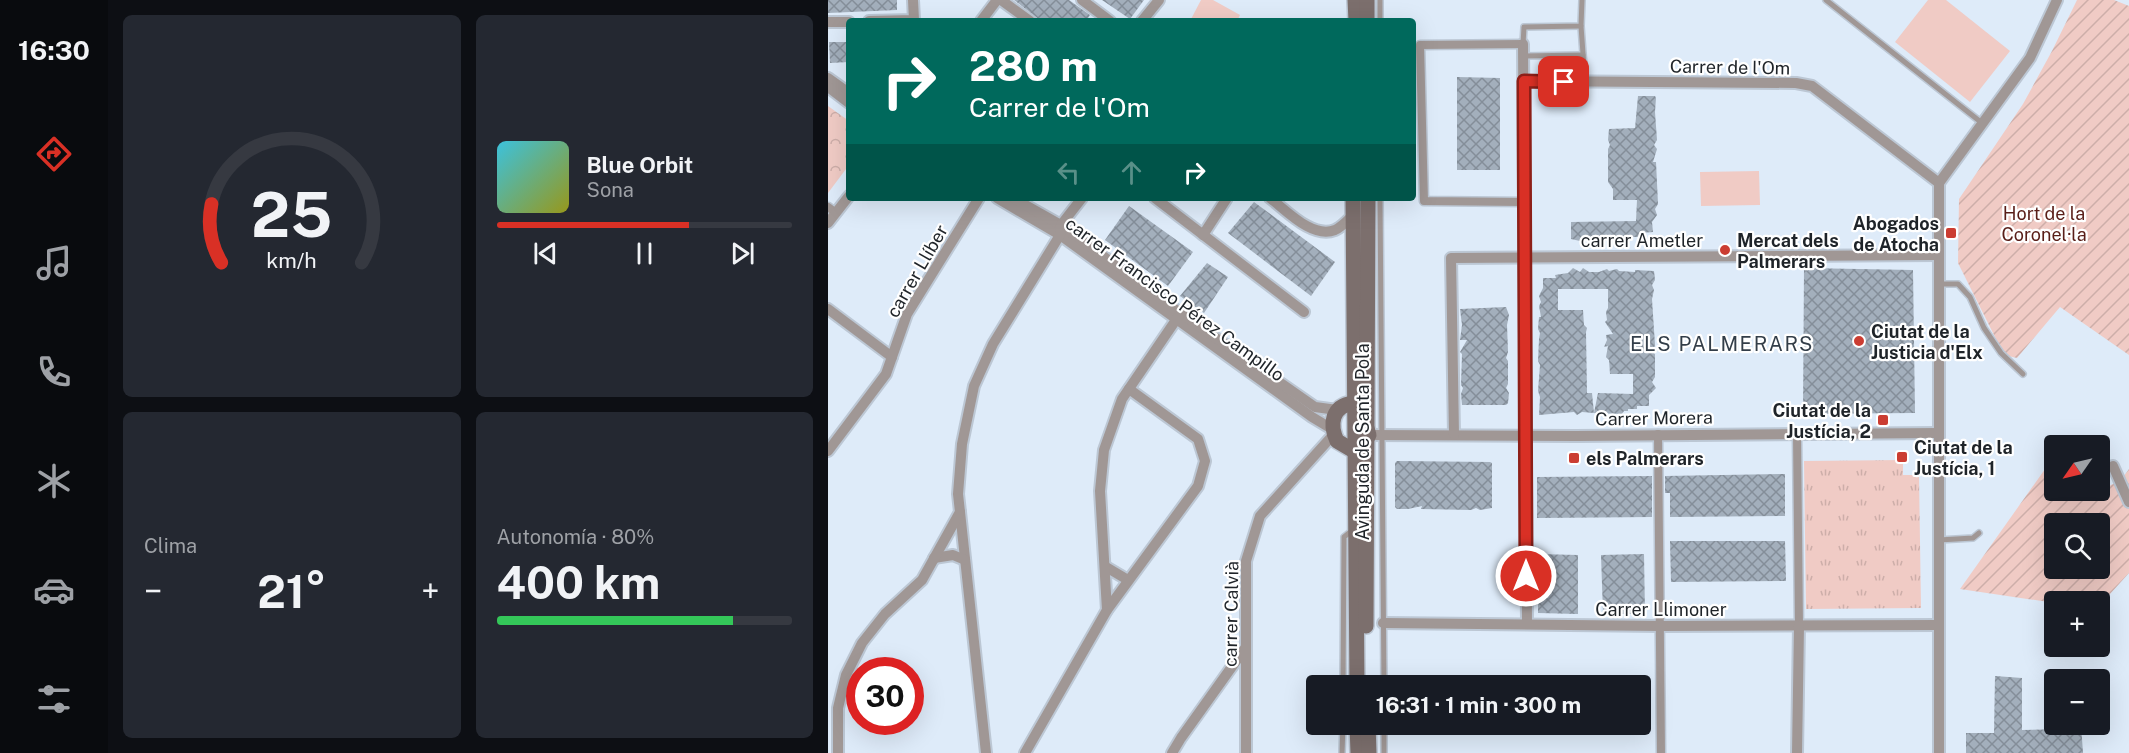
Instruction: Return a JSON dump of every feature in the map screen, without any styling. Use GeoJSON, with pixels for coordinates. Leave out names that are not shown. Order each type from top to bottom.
{"type":"FeatureCollection","features":[{"type":"Feature","properties":{"kind":"main road"},"geometry":{"type":"LineString","coordinates":[[1355,0],[1356,18]]}},
{"type":"Feature","properties":{"kind":"main road"},"geometry":{"type":"LineString","coordinates":[[1367,0],[1367,18]]}},
{"type":"Feature","properties":{"kind":"main road","name":"Avinguda de Santa Pola"},"geometry":{"type":"LineString","coordinates":[[1353,201],[1357,675]]}},
{"type":"Feature","properties":{"kind":"main road","name":"Avinguda de Santa Pola"},"geometry":{"type":"LineString","coordinates":[[1368,201],[1375,435],[1368,675]]}},
{"type":"Feature","properties":{"kind":"main road","name":"Avinguda de Santa Pola"},"geometry":{"type":"LineString","coordinates":[[1353,403],[1362,411],[1375,435],[1362,448],[1354,451],[1337,441],[1333,432],[1333,416],[1345,404],[1353,403]]}},
{"type":"Feature","properties":{"kind":"main road"},"geometry":{"type":"LineString","coordinates":[[1358,735],[1358,753]]}},
{"type":"Feature","properties":{"kind":"main road"},"geometry":{"type":"LineString","coordinates":[[1368,735],[1369,753]]}},
{"type":"Feature","properties":{"kind":"street"},"geometry":{"type":"LineString","coordinates":[[913,0],[914,18]]}},
{"type":"Feature","properties":{"kind":"street"},"geometry":{"type":"LineString","coordinates":[[983,18],[997,0]]}},
{"type":"Feature","properties":{"kind":"street"},"geometry":{"type":"LineString","coordinates":[[1001,0],[1026,18]]}},
{"type":"Feature","properties":{"kind":"street"},"geometry":{"type":"LineString","coordinates":[[1082,0],[1106,18]]}},
{"type":"Feature","properties":{"kind":"street"},"geometry":{"type":"LineString","coordinates":[[1144,18],[1159,0]]}},
{"type":"Feature","properties":{"kind":"street"},"geometry":{"type":"LineString","coordinates":[[1939,753],[1939,183],[2030,58],[2057,0]]}},
{"type":"Feature","properties":{"kind":"street"},"geometry":{"type":"LineString","coordinates":[[828,22],[846,21]]}},
{"type":"Feature","properties":{"kind":"street"},"geometry":{"type":"LineString","coordinates":[[1524,202],[1424,201],[1420,45],[1523,44],[1527,624]]}},
{"type":"Feature","properties":{"kind":"street"},"geometry":{"type":"LineString","coordinates":[[828,78],[846,91]]}},
{"type":"Feature","properties":{"kind":"street","name":"Carrer de l'Om"},"geometry":{"type":"LineString","coordinates":[[1524,81],[1796,83],[1812,86],[1939,183]]}},
{"type":"Feature","properties":{"kind":"street"},"geometry":{"type":"LineString","coordinates":[[828,87],[846,101]]}},
{"type":"Feature","properties":{"kind":"street"},"geometry":{"type":"LineString","coordinates":[[828,223],[832,210],[846,198]]}},
{"type":"Feature","properties":{"kind":"street","name":"carrer Llíber"},"geometry":{"type":"LineString","coordinates":[[828,451],[886,374],[908,314],[977,201]]}},
{"type":"Feature","properties":{"kind":"street","name":"carrer Francisco Pérez Campillo"},"geometry":{"type":"LineString","coordinates":[[1003,201],[1061,230]]}},
{"type":"Feature","properties":{"kind":"street","name":"carrer Francisco Pérez Campillo"},"geometry":{"type":"LineString","coordinates":[[1018,201],[1061,230],[1333,432]]}},
{"type":"Feature","properties":{"kind":"street"},"geometry":{"type":"LineString","coordinates":[[986,753],[958,494],[962,444],[974,387],[993,344],[1080,201]]}},
{"type":"Feature","properties":{"kind":"street"},"geometry":{"type":"LineString","coordinates":[[1159,201],[1304,312]]}},
{"type":"Feature","properties":{"kind":"street"},"geometry":{"type":"LineString","coordinates":[[1203,235],[1225,201]]}},
{"type":"Feature","properties":{"kind":"street"},"geometry":{"type":"LineString","coordinates":[[1274,201],[1310,228],[1322,231],[1334,230],[1353,215]]}},
{"type":"Feature","properties":{"kind":"street","name":"carrer Ametler"},"geometry":{"type":"LineString","coordinates":[[1454,435],[1451,258],[1939,255]]}},
{"type":"Feature","properties":{"kind":"street"},"geometry":{"type":"LineString","coordinates":[[828,309],[892,357]]}},
{"type":"Feature","properties":{"kind":"street"},"geometry":{"type":"LineString","coordinates":[[1107,610],[1100,491],[1104,450],[1128,388],[1178,316]]}},
{"type":"Feature","properties":{"kind":"street","name":"carrer Francisco Pérez Campillo"},"geometry":{"type":"LineString","coordinates":[[1178,316],[1315,408],[1337,410]]}},
{"type":"Feature","properties":{"kind":"street"},"geometry":{"type":"LineString","coordinates":[[1024,753],[1107,610],[1198,486],[1205,461],[1198,439],[1128,388]]}},
{"type":"Feature","properties":{"kind":"street","name":"carrer Calvià"},"geometry":{"type":"LineString","coordinates":[[1246,753],[1246,561],[1260,516],[1333,432]]}},
{"type":"Feature","properties":{"kind":"street","name":"Carrer Morera"},"geometry":{"type":"LineString","coordinates":[[1375,435],[1939,433]]}},
{"type":"Feature","properties":{"kind":"street"},"geometry":{"type":"LineString","coordinates":[[1658,434],[1661,753]]}},
{"type":"Feature","properties":{"kind":"street"},"geometry":{"type":"LineString","coordinates":[[1797,434],[1799,626],[1797,753]]}},
{"type":"Feature","properties":{"kind":"street"},"geometry":{"type":"LineString","coordinates":[[2113,466],[2129,502]]}},
{"type":"Feature","properties":{"kind":"street"},"geometry":{"type":"LineString","coordinates":[[838,753],[838,708],[846,675],[862,642],[885,614],[922,580],[960,512]]}},
{"type":"Feature","properties":{"kind":"street"},"geometry":{"type":"LineString","coordinates":[[934,558],[953,555],[965,560]]}},
{"type":"Feature","properties":{"kind":"street"},"geometry":{"type":"LineString","coordinates":[[1106,567],[1128,580]]}},
{"type":"Feature","properties":{"kind":"street","name":"Carrer Llimoner"},"geometry":{"type":"LineString","coordinates":[[1383,623],[1660,626],[1939,625]]}},
{"type":"Feature","properties":{"kind":"street"},"geometry":{"type":"LineString","coordinates":[[1173,753],[1181,738],[1246,647]]}},
{"type":"Feature","properties":{"kind":"lane"},"geometry":{"type":"LineString","coordinates":[[1380,0],[1380,18]]}},
{"type":"Feature","properties":{"kind":"lane"},"geometry":{"type":"LineString","coordinates":[[1582,0],[1581,26],[1585,82]]}},
{"type":"Feature","properties":{"kind":"lane"},"geometry":{"type":"LineString","coordinates":[[1826,0],[1983,124]]}},
{"type":"Feature","properties":{"kind":"lane"},"geometry":{"type":"LineString","coordinates":[[1523,44],[1524,27],[1581,26]]}},
{"type":"Feature","properties":{"kind":"lane"},"geometry":{"type":"LineString","coordinates":[[1524,56],[1583,55]]}},
{"type":"Feature","properties":{"kind":"lane","name":"Avinguda de Santa Pola"},"geometry":{"type":"LineString","coordinates":[[1380,201],[1375,435],[1384,675]]}},
{"type":"Feature","properties":{"kind":"lane"},"geometry":{"type":"LineString","coordinates":[[1939,284],[1958,284],[1970,297],[1984,328],[2001,353],[2023,374]]}},
{"type":"Feature","properties":{"kind":"lane"},"geometry":{"type":"LineString","coordinates":[[1343,675],[1344,537],[1355,528]]}},
{"type":"Feature","properties":{"kind":"lane"},"geometry":{"type":"LineString","coordinates":[[1939,540],[1973,538],[1979,533]]}},
{"type":"Feature","properties":{"kind":"lane"},"geometry":{"type":"LineString","coordinates":[[1342,735],[1342,753]]}},
{"type":"Feature","properties":{"kind":"lane"},"geometry":{"type":"LineString","coordinates":[[1384,735],[1384,753]]}},
{"type":"Feature","properties":{"kind":"green space"},"geometry":{"type":"Polygon","coordinates":[[[1201,0],[1213,0],[1240,15],[1238,18],[1192,18],[1201,0]]]}},
{"type":"Feature","properties":{"kind":"green space"},"geometry":{"type":"Polygon","coordinates":[[[1928,0],[1946,0],[2010,51],[1970,102],[1895,42],[1928,0]]]}},
{"type":"Feature","properties":{"kind":"green space","name":"Hort de la Coronel·la"},"geometry":{"type":"Polygon","coordinates":[[[2077,0],[2114,0],[2129,6],[2129,355],[2060,307],[2017,358],[2004,355],[1958,263],[1959,199],[2023,104],[2077,0]]]}},
{"type":"Feature","properties":{"kind":"green space"},"geometry":{"type":"Polygon","coordinates":[[[828,106],[846,119],[846,169],[828,193],[828,106]]]}},
{"type":"Feature","properties":{"kind":"green space"},"geometry":{"type":"Polygon","coordinates":[[[1759,171],[1760,205],[1701,206],[1700,172],[1759,171]]]}},
{"type":"Feature","properties":{"kind":"green space"},"geometry":{"type":"Polygon","coordinates":[[[1903,460],[1903,475],[1919,475],[1921,608],[1806,609],[1804,461],[1903,460]]]}},
{"type":"Feature","properties":{"kind":"green space"},"geometry":{"type":"Polygon","coordinates":[[[2129,469],[2129,573],[2110,594],[2110,591],[2044,591],[2044,601],[1960,589],[2044,471],[2044,501],[2110,501],[2110,486],[2121,480],[2129,469]]]}},
{"type":"Feature","properties":{"kind":"building"},"geometry":{"type":"Polygon","coordinates":[[[828,0],[897,0],[897,10],[828,13],[828,0]]]}},
{"type":"Feature","properties":{"kind":"building"},"geometry":{"type":"Polygon","coordinates":[[[1014,0],[1069,0],[1090,15],[1088,18],[1037,18],[1014,0]]]}},
{"type":"Feature","properties":{"kind":"building"},"geometry":{"type":"Polygon","coordinates":[[[1102,0],[1144,0],[1129,18],[1102,0]]]}},
{"type":"Feature","properties":{"kind":"building"},"geometry":{"type":"Polygon","coordinates":[[[829,42],[846,42],[846,62],[830,63],[829,42]]]}},
{"type":"Feature","properties":{"kind":"building"},"geometry":{"type":"Polygon","coordinates":[[[1457,77],[1500,78],[1500,170],[1457,170],[1457,77]]]}},
{"type":"Feature","properties":{"kind":"building"},"geometry":{"type":"Polygon","coordinates":[[[1638,96],[1655,96],[1656,98],[1657,140],[1654,145],[1657,149],[1653,162],[1656,162],[1658,204],[1655,209],[1657,215],[1652,222],[1653,232],[1641,233],[1640,237],[1630,237],[1623,242],[1619,239],[1580,241],[1571,239],[1571,222],[1636,221],[1637,200],[1613,200],[1613,189],[1608,182],[1610,145],[1608,140],[1609,129],[1635,128],[1638,96]]]}},
{"type":"Feature","properties":{"kind":"building"},"geometry":{"type":"Polygon","coordinates":[[[1254,202],[1335,262],[1311,296],[1228,233],[1254,202]]]}},
{"type":"Feature","properties":{"kind":"building"},"geometry":{"type":"Polygon","coordinates":[[[1129,206],[1193,252],[1168,286],[1105,240],[1129,206]]]}},
{"type":"Feature","properties":{"kind":"building"},"geometry":{"type":"Polygon","coordinates":[[[1207,263],[1228,277],[1204,313],[1180,296],[1207,263]]]}},
{"type":"Feature","properties":{"kind":"building"},"geometry":{"type":"Polygon","coordinates":[[[1573,268],[1580,272],[1583,268],[1589,272],[1607,269],[1609,271],[1617,269],[1635,272],[1635,270],[1654,271],[1652,299],[1655,377],[1652,382],[1656,388],[1649,395],[1649,406],[1637,406],[1637,409],[1628,409],[1622,414],[1594,413],[1582,412],[1577,415],[1574,412],[1539,415],[1540,333],[1538,329],[1539,317],[1541,317],[1539,296],[1543,288],[1543,278],[1556,278],[1555,275],[1568,273],[1573,268]],[[1558,289],[1558,310],[1583,310],[1584,325],[1587,328],[1587,393],[1592,393],[1594,413],[1598,393],[1633,394],[1633,374],[1610,374],[1609,360],[1606,357],[1608,346],[1604,347],[1607,340],[1606,335],[1613,334],[1605,322],[1607,320],[1608,289],[1558,289]]]}},
{"type":"Feature","properties":{"kind":"building","name":"Ciutat de la Justicia d'Elx"},"geometry":{"type":"Polygon","coordinates":[[[1804,268],[1913,270],[1915,413],[1803,414],[1804,268]]]}},
{"type":"Feature","properties":{"kind":"building"},"geometry":{"type":"Polygon","coordinates":[[[1506,307],[1509,315],[1506,358],[1508,361],[1506,388],[1509,393],[1508,403],[1506,405],[1462,405],[1462,354],[1460,352],[1467,340],[1460,340],[1462,325],[1460,309],[1506,307]]]}},
{"type":"Feature","properties":{"kind":"building"},"geometry":{"type":"Polygon","coordinates":[[[1397,461],[1490,462],[1492,463],[1492,508],[1480,510],[1476,508],[1471,510],[1421,509],[1422,506],[1397,509],[1395,507],[1395,463],[1397,461]]]}},
{"type":"Feature","properties":{"kind":"building"},"geometry":{"type":"Polygon","coordinates":[[[1785,474],[1785,516],[1670,517],[1670,493],[1665,493],[1665,476],[1785,474]]]}},
{"type":"Feature","properties":{"kind":"building"},"geometry":{"type":"Polygon","coordinates":[[[1652,476],[1652,517],[1537,518],[1537,477],[1652,476]]]}},
{"type":"Feature","properties":{"kind":"building"},"geometry":{"type":"Polygon","coordinates":[[[1670,541],[1785,541],[1786,581],[1671,582],[1670,541]]]}},
{"type":"Feature","properties":{"kind":"building"},"geometry":{"type":"Polygon","coordinates":[[[1538,554],[1578,555],[1578,614],[1538,613],[1538,554]]]}},
{"type":"Feature","properties":{"kind":"building"},"geometry":{"type":"Polygon","coordinates":[[[1644,554],[1645,614],[1603,614],[1601,555],[1644,554]]]}},
{"type":"Feature","properties":{"kind":"building"},"geometry":{"type":"Polygon","coordinates":[[[1995,676],[2022,678],[2022,730],[2044,729],[2044,735],[2082,735],[2083,753],[1966,753],[1966,733],[1994,733],[1995,676]]]}},
{"type":"Feature","properties":{"kind":"place","name":"Abogados de Atocha"},"geometry":{"type":"Point","coordinates":[1951,233]}},
{"type":"Feature","properties":{"kind":"place","name":"Mercat dels Palmerars"},"geometry":{"type":"Point","coordinates":[1725,250]}},
{"type":"Feature","properties":{"kind":"place","name":"Ciutat de la Justicia d'Elx"},"geometry":{"type":"Point","coordinates":[1859,341]}},
{"type":"Feature","properties":{"kind":"place","name":"Ciutat de la Justícia, 2"},"geometry":{"type":"Point","coordinates":[1883,420]}},
{"type":"Feature","properties":{"kind":"place","name":"Ciutat de la Justícia, 1"},"geometry":{"type":"Point","coordinates":[1902,457]}},
{"type":"Feature","properties":{"kind":"place","name":"els Palmerars"},"geometry":{"type":"Point","coordinates":[1574,458]}},
{"type":"Feature","properties":{"kind":"district","name":"ELS PALMERARS"},"geometry":{"type":"Point","coordinates":[1722,344]}},
{"type":"Feature","properties":{"kind":"route"},"geometry":{"type":"LineString","coordinates":[[1526,576],[1524,81],[1564,82]]}}]}
